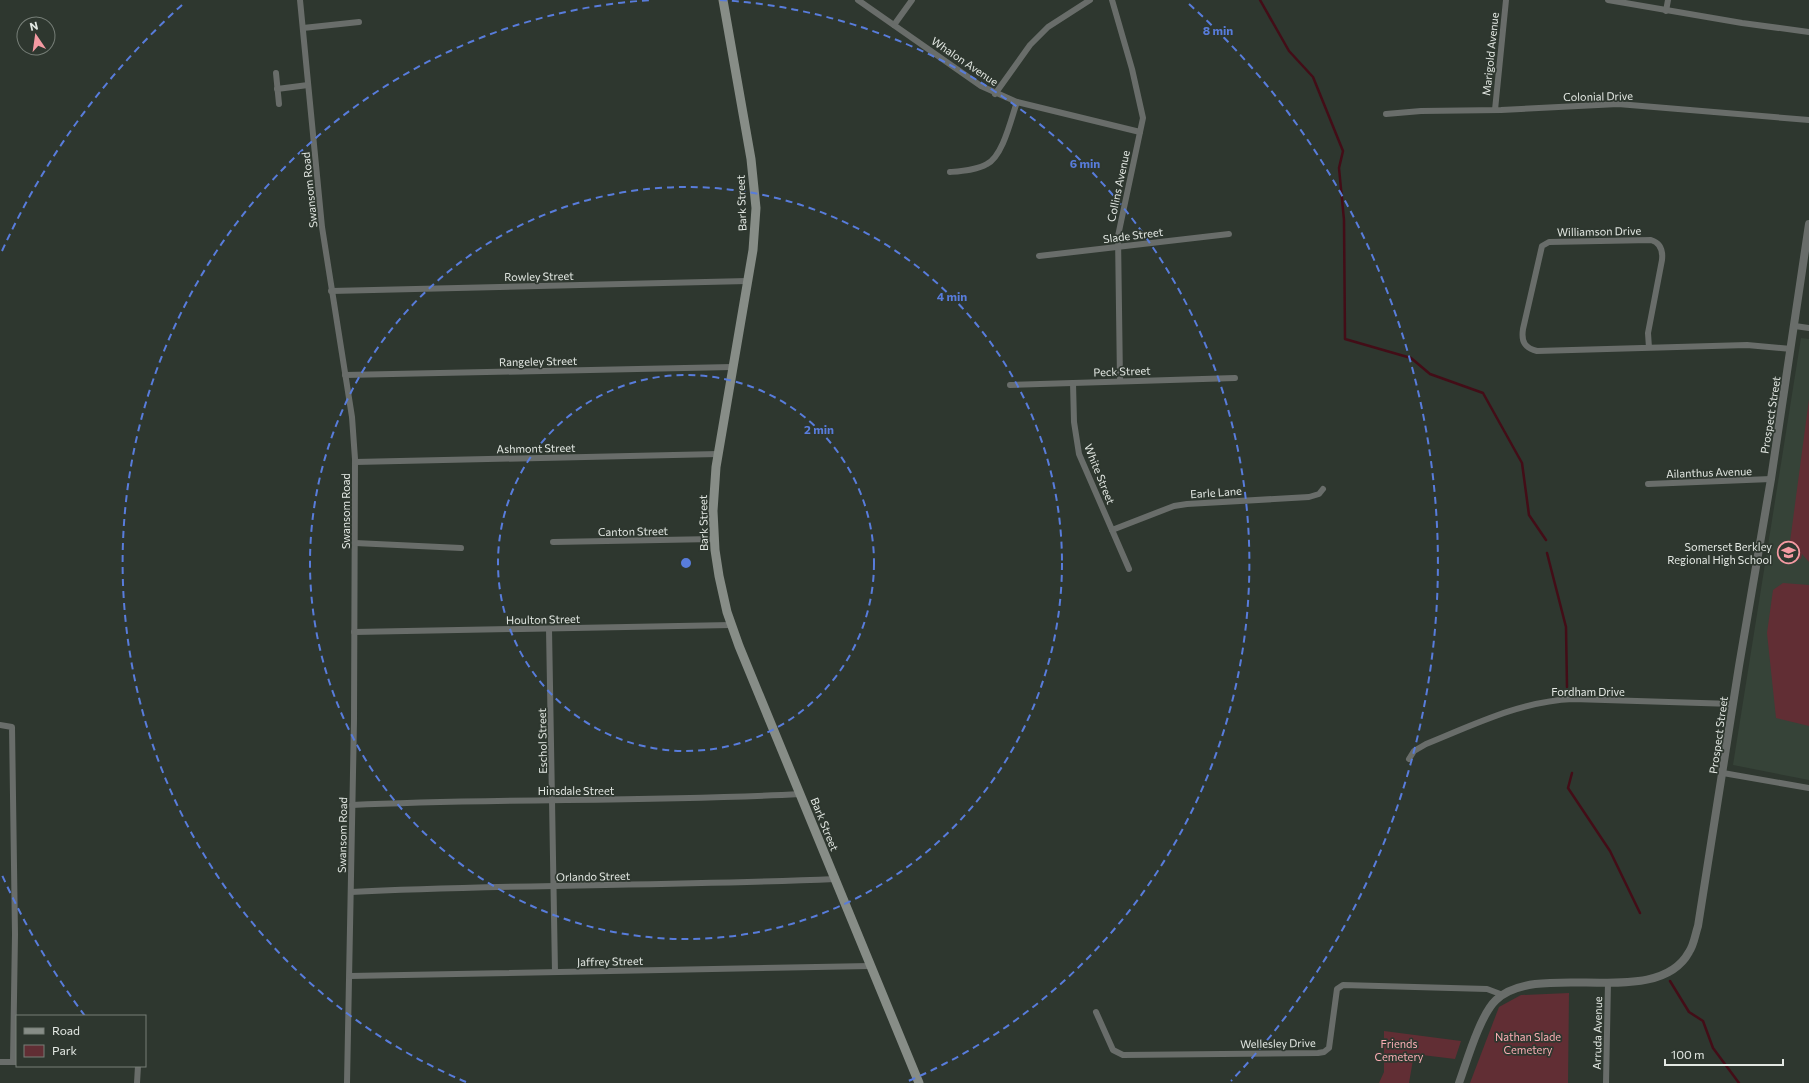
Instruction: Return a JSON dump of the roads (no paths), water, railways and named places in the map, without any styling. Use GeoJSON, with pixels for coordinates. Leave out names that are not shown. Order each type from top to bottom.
{"type":"FeatureCollection","features":[{"type":"Feature","properties":{"kind":"main road","name":"Bark Street"},"geometry":{"type":"LineString","coordinates":[[723,0],[753,177],[756,208],[755,231],[718,454],[713,511],[714,539],[721,589],[731,625],[919,1083]]}},
{"type":"Feature","properties":{"kind":"street","name":"Swansom Road"},"geometry":{"type":"LineString","coordinates":[[300,0],[322,227],[352,417],[355,462],[350,976],[347,1083]]}},
{"type":"Feature","properties":{"kind":"street","name":"Whalon Avenue"},"geometry":{"type":"LineString","coordinates":[[858,0],[981,86],[996,94],[1017,102],[1140,132]]}},
{"type":"Feature","properties":{"kind":"street"},"geometry":{"type":"LineString","coordinates":[[894,25],[912,0]]}},
{"type":"Feature","properties":{"kind":"street"},"geometry":{"type":"LineString","coordinates":[[996,94],[1030,45],[1048,27],[1090,0]]}},
{"type":"Feature","properties":{"kind":"street","name":"Collins Avenue"},"geometry":{"type":"LineString","coordinates":[[1112,0],[1143,118],[1117,247],[1120,381]]}},
{"type":"Feature","properties":{"kind":"street","name":"Marigold Avenue"},"geometry":{"type":"LineString","coordinates":[[1495,110],[1504,0]]}},
{"type":"Feature","properties":{"kind":"street"},"geometry":{"type":"LineString","coordinates":[[1608,0],[1666,11],[1809,32]]}},
{"type":"Feature","properties":{"kind":"street"},"geometry":{"type":"LineString","coordinates":[[1666,11],[1668,0]]}},
{"type":"Feature","properties":{"kind":"street"},"geometry":{"type":"LineString","coordinates":[[303,28],[359,22]]}},
{"type":"Feature","properties":{"kind":"street"},"geometry":{"type":"LineString","coordinates":[[276,73],[279,104]]}},
{"type":"Feature","properties":{"kind":"street"},"geometry":{"type":"LineString","coordinates":[[277,89],[308,85]]}},
{"type":"Feature","properties":{"kind":"street"},"geometry":{"type":"LineString","coordinates":[[950,172],[987,164],[995,157],[1006,135],[1017,102]]}},
{"type":"Feature","properties":{"kind":"street","name":"Colonial Drive"},"geometry":{"type":"LineString","coordinates":[[1386,114],[1421,111],[1495,110],[1618,104],[1809,120]]}},
{"type":"Feature","properties":{"kind":"street","name":"Prospect Street"},"geometry":{"type":"LineString","coordinates":[[1459,1083],[1487,1012],[1496,1000],[1503,995],[1517,989],[1533,985],[1654,979],[1666,975],[1674,970],[1689,953],[1698,926],[1733,704],[1771,479],[1809,224]]}},
{"type":"Feature","properties":{"kind":"street","name":"Slade Street"},"geometry":{"type":"LineString","coordinates":[[1039,256],[1229,234]]}},
{"type":"Feature","properties":{"kind":"street","name":"Williamson Drive"},"geometry":{"type":"LineString","coordinates":[[1649,348],[1648,333],[1662,260],[1661,247],[1656,241],[1549,242],[1542,246],[1522,336],[1528,349],[1537,351],[1649,348],[1746,345],[1791,348]]}},
{"type":"Feature","properties":{"kind":"street","name":"Rowley Street"},"geometry":{"type":"LineString","coordinates":[[331,291],[747,281]]}},
{"type":"Feature","properties":{"kind":"street"},"geometry":{"type":"LineString","coordinates":[[1795,326],[1809,328]]}},
{"type":"Feature","properties":{"kind":"street","name":"Rangeley Street"},"geometry":{"type":"LineString","coordinates":[[345,375],[732,367]]}},
{"type":"Feature","properties":{"kind":"street","name":"Peck Street"},"geometry":{"type":"LineString","coordinates":[[1010,384],[1235,378]]}},
{"type":"Feature","properties":{"kind":"street","name":"White Street"},"geometry":{"type":"LineString","coordinates":[[1073,383],[1074,422],[1079,454],[1128,569]]}},
{"type":"Feature","properties":{"kind":"street","name":"Ashmont Street"},"geometry":{"type":"LineString","coordinates":[[355,462],[718,454]]}},
{"type":"Feature","properties":{"kind":"street","name":"Ailanthus Avenue"},"geometry":{"type":"LineString","coordinates":[[1648,484],[1771,479]]}},
{"type":"Feature","properties":{"kind":"street","name":"Earle Lane"},"geometry":{"type":"LineString","coordinates":[[1112,530],[1166,509],[1187,504],[1309,497],[1319,494],[1323,489]]}},
{"type":"Feature","properties":{"kind":"street","name":"Canton Street"},"geometry":{"type":"LineString","coordinates":[[553,542],[714,539]]}},
{"type":"Feature","properties":{"kind":"street"},"geometry":{"type":"LineString","coordinates":[[355,543],[462,548]]}},
{"type":"Feature","properties":{"kind":"street","name":"Houlton Street"},"geometry":{"type":"LineString","coordinates":[[354,632],[731,625]]}},
{"type":"Feature","properties":{"kind":"street","name":"Eschol Street"},"geometry":{"type":"LineString","coordinates":[[549,629],[555,972]]}},
{"type":"Feature","properties":{"kind":"street","name":"Fordham Drive"},"geometry":{"type":"LineString","coordinates":[[1409,759],[1414,751],[1426,744],[1504,713],[1541,702],[1573,699],[1733,704]]}},
{"type":"Feature","properties":{"kind":"street"},"geometry":{"type":"LineString","coordinates":[[0,725],[12,726],[15,934],[15,1062],[0,1062]]}},
{"type":"Feature","properties":{"kind":"street"},"geometry":{"type":"LineString","coordinates":[[1723,773],[1809,788]]}},
{"type":"Feature","properties":{"kind":"street","name":"Hinsdale Street"},"geometry":{"type":"LineString","coordinates":[[352,805],[553,800],[657,800],[800,794]]}},
{"type":"Feature","properties":{"kind":"street","name":"Orlando Street"},"geometry":{"type":"LineString","coordinates":[[351,892],[425,888],[554,887],[835,879]]}},
{"type":"Feature","properties":{"kind":"street","name":"Jaffrey Street"},"geometry":{"type":"LineString","coordinates":[[350,976],[870,966]]}},
{"type":"Feature","properties":{"kind":"street","name":"Arruda Avenue"},"geometry":{"type":"LineString","coordinates":[[1606,1083],[1608,982]]}},
{"type":"Feature","properties":{"kind":"street","name":"Wellesley Drive"},"geometry":{"type":"LineString","coordinates":[[1096,1012],[1113,1050],[1123,1056],[1318,1053],[1324,1052],[1329,1048],[1338,989],[1343,985],[1487,989],[1503,995]]}},
{"type":"Feature","properties":{"kind":"street"},"geometry":{"type":"LineString","coordinates":[[137,1083],[138,1067]]}},
{"type":"Feature","properties":{"kind":"waterway"},"geometry":{"type":"LineString","coordinates":[[1260,0],[1289,51],[1313,77],[1343,151],[1339,168],[1344,220],[1345,339],[1411,358],[1430,374],[1483,393],[1522,463],[1529,515],[1546,540]]}},
{"type":"Feature","properties":{"kind":"waterway"},"geometry":{"type":"LineString","coordinates":[[1547,553],[1566,627],[1567,687]]}},
{"type":"Feature","properties":{"kind":"waterway"},"geometry":{"type":"LineString","coordinates":[[1572,773],[1568,788],[1610,851],[1640,913]]}},
{"type":"Feature","properties":{"kind":"waterway"},"geometry":{"type":"LineString","coordinates":[[1670,981],[1689,1012],[1703,1021],[1713,1048],[1739,1083]]}},
{"type":"Feature","properties":{"kind":"place","name":"Somerset Berkley Regional High School"},"geometry":{"type":"Point","coordinates":[1788,552]}},
{"type":"Feature","properties":{"kind":"park label","name":"Nathan Slade Cemetery"},"geometry":{"type":"Point","coordinates":[1528,1042]}},
{"type":"Feature","properties":{"kind":"park label","name":"Friends Cemetery"},"geometry":{"type":"Point","coordinates":[1399,1049]}}]}
